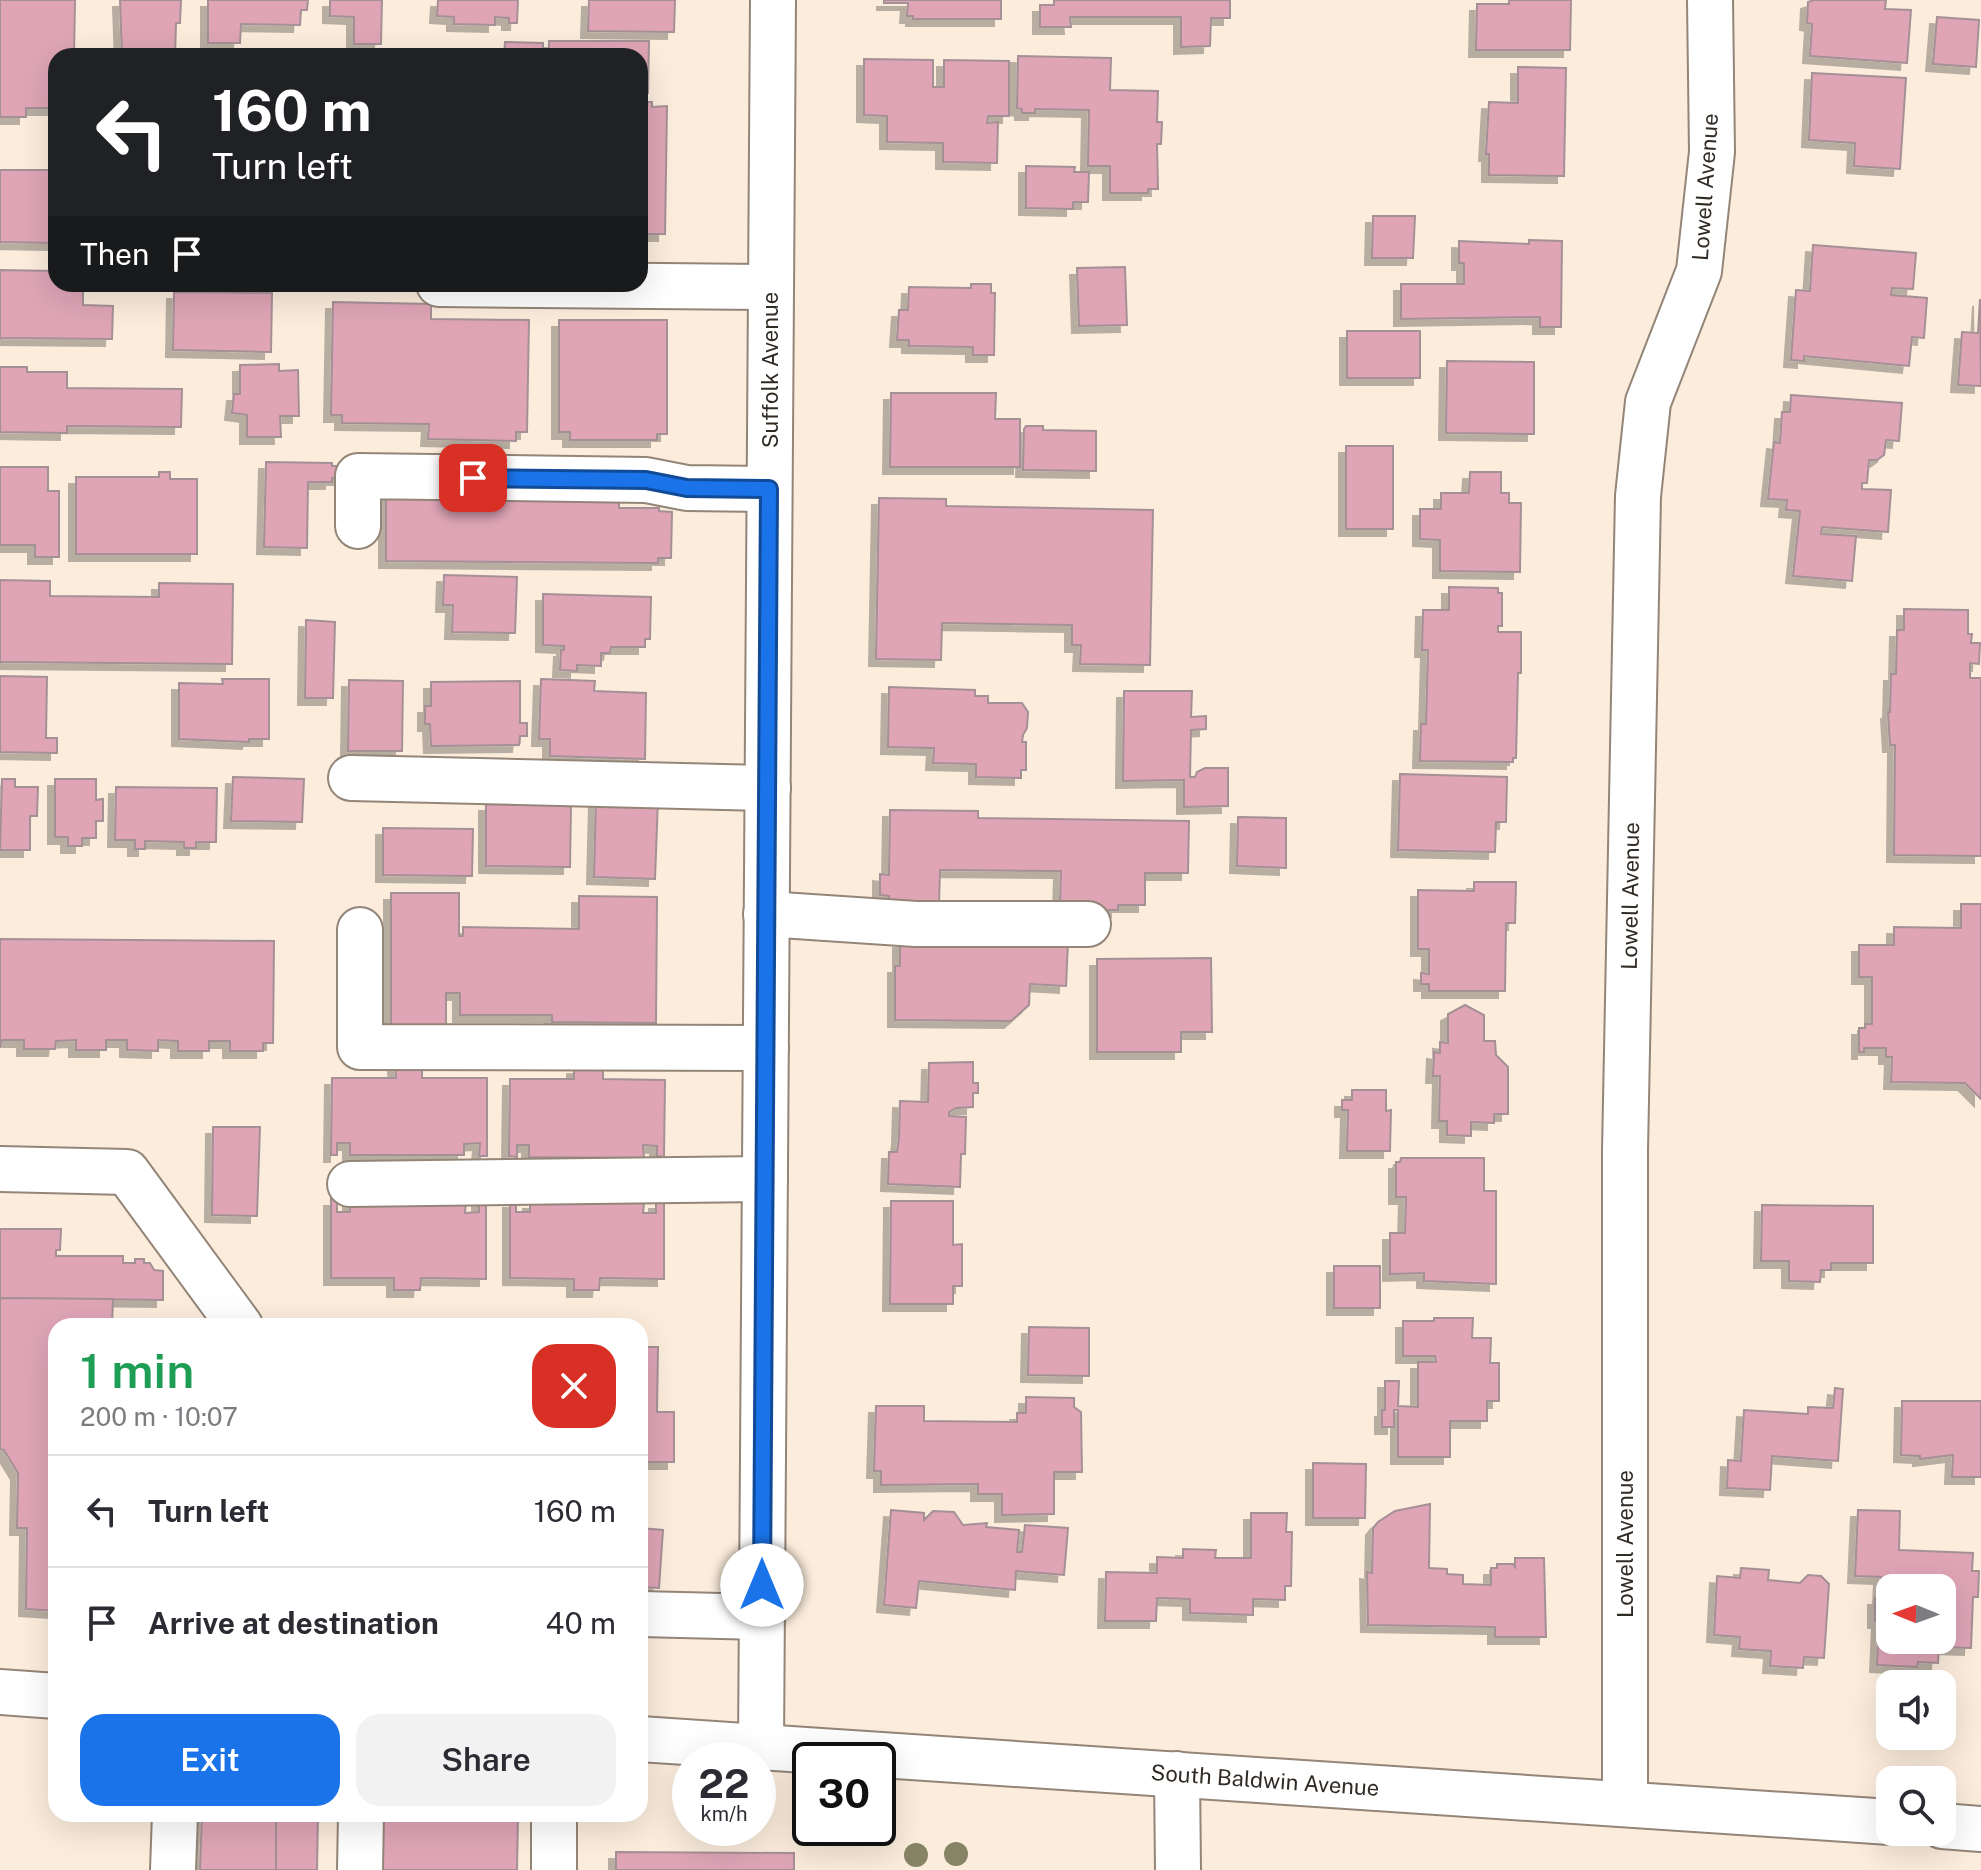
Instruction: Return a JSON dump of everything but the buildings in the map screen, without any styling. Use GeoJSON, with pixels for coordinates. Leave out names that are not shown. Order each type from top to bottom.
{"type":"FeatureCollection","features":[{"type":"Feature","properties":{"kind":"street","name":"Suffolk Avenue"},"geometry":{"type":"LineString","coordinates":[[761,1742],[773,0]]}},
{"type":"Feature","properties":{"kind":"street","name":"Lowell Avenue"},"geometry":{"type":"LineString","coordinates":[[1625,1803],[1625,1151],[1638,496],[1648,402],[1699,271],[1712,152],[1710,0]]}},
{"type":"Feature","properties":{"kind":"street"},"geometry":{"type":"LineString","coordinates":[[648,286],[770,287]]}},
{"type":"Feature","properties":{"kind":"street"},"geometry":{"type":"LineString","coordinates":[[358,526],[358,476],[646,480],[687,488],[769,489]]}},
{"type":"Feature","properties":{"kind":"street"},"geometry":{"type":"LineString","coordinates":[[351,778],[768,788]]}},
{"type":"Feature","properties":{"kind":"street"},"geometry":{"type":"LineString","coordinates":[[766,914],[916,924],[1088,924]]}},
{"type":"Feature","properties":{"kind":"street"},"geometry":{"type":"LineString","coordinates":[[360,930],[360,1047],[766,1048]]}},
{"type":"Feature","properties":{"kind":"street"},"geometry":{"type":"LineString","coordinates":[[0,1169],[127,1172],[234,1318]]}},
{"type":"Feature","properties":{"kind":"street"},"geometry":{"type":"LineString","coordinates":[[350,1184],[765,1179]]}},
{"type":"Feature","properties":{"kind":"street"},"geometry":{"type":"LineString","coordinates":[[648,1614],[762,1617]]}},
{"type":"Feature","properties":{"kind":"street"},"geometry":{"type":"LineString","coordinates":[[0,1692],[48,1695]]}},
{"type":"Feature","properties":{"kind":"street","name":"South Baldwin Avenue"},"geometry":{"type":"LineString","coordinates":[[648,1740],[685,1742]]}},
{"type":"Feature","properties":{"kind":"street","name":"South Baldwin Avenue"},"geometry":{"type":"LineString","coordinates":[[776,1748],[1876,1821]]}},
{"type":"Feature","properties":{"kind":"street"},"geometry":{"type":"LineString","coordinates":[[1177,1774],[1178,1870]]}},
{"type":"Feature","properties":{"kind":"street"},"geometry":{"type":"LineString","coordinates":[[173,1870],[175,1822]]}},
{"type":"Feature","properties":{"kind":"street"},"geometry":{"type":"LineString","coordinates":[[360,1870],[361,1822]]}},
{"type":"Feature","properties":{"kind":"street"},"geometry":{"type":"LineString","coordinates":[[554,1822],[554,1870]]}},
{"type":"Feature","properties":{"kind":"street"},"geometry":{"type":"LineString","coordinates":[[1956,1827],[1981,1829]]}},
{"type":"Feature","properties":{"kind":"route"},"geometry":{"type":"LineString","coordinates":[[473,478],[646,480],[687,488],[769,489],[762,1585]]}}]}
